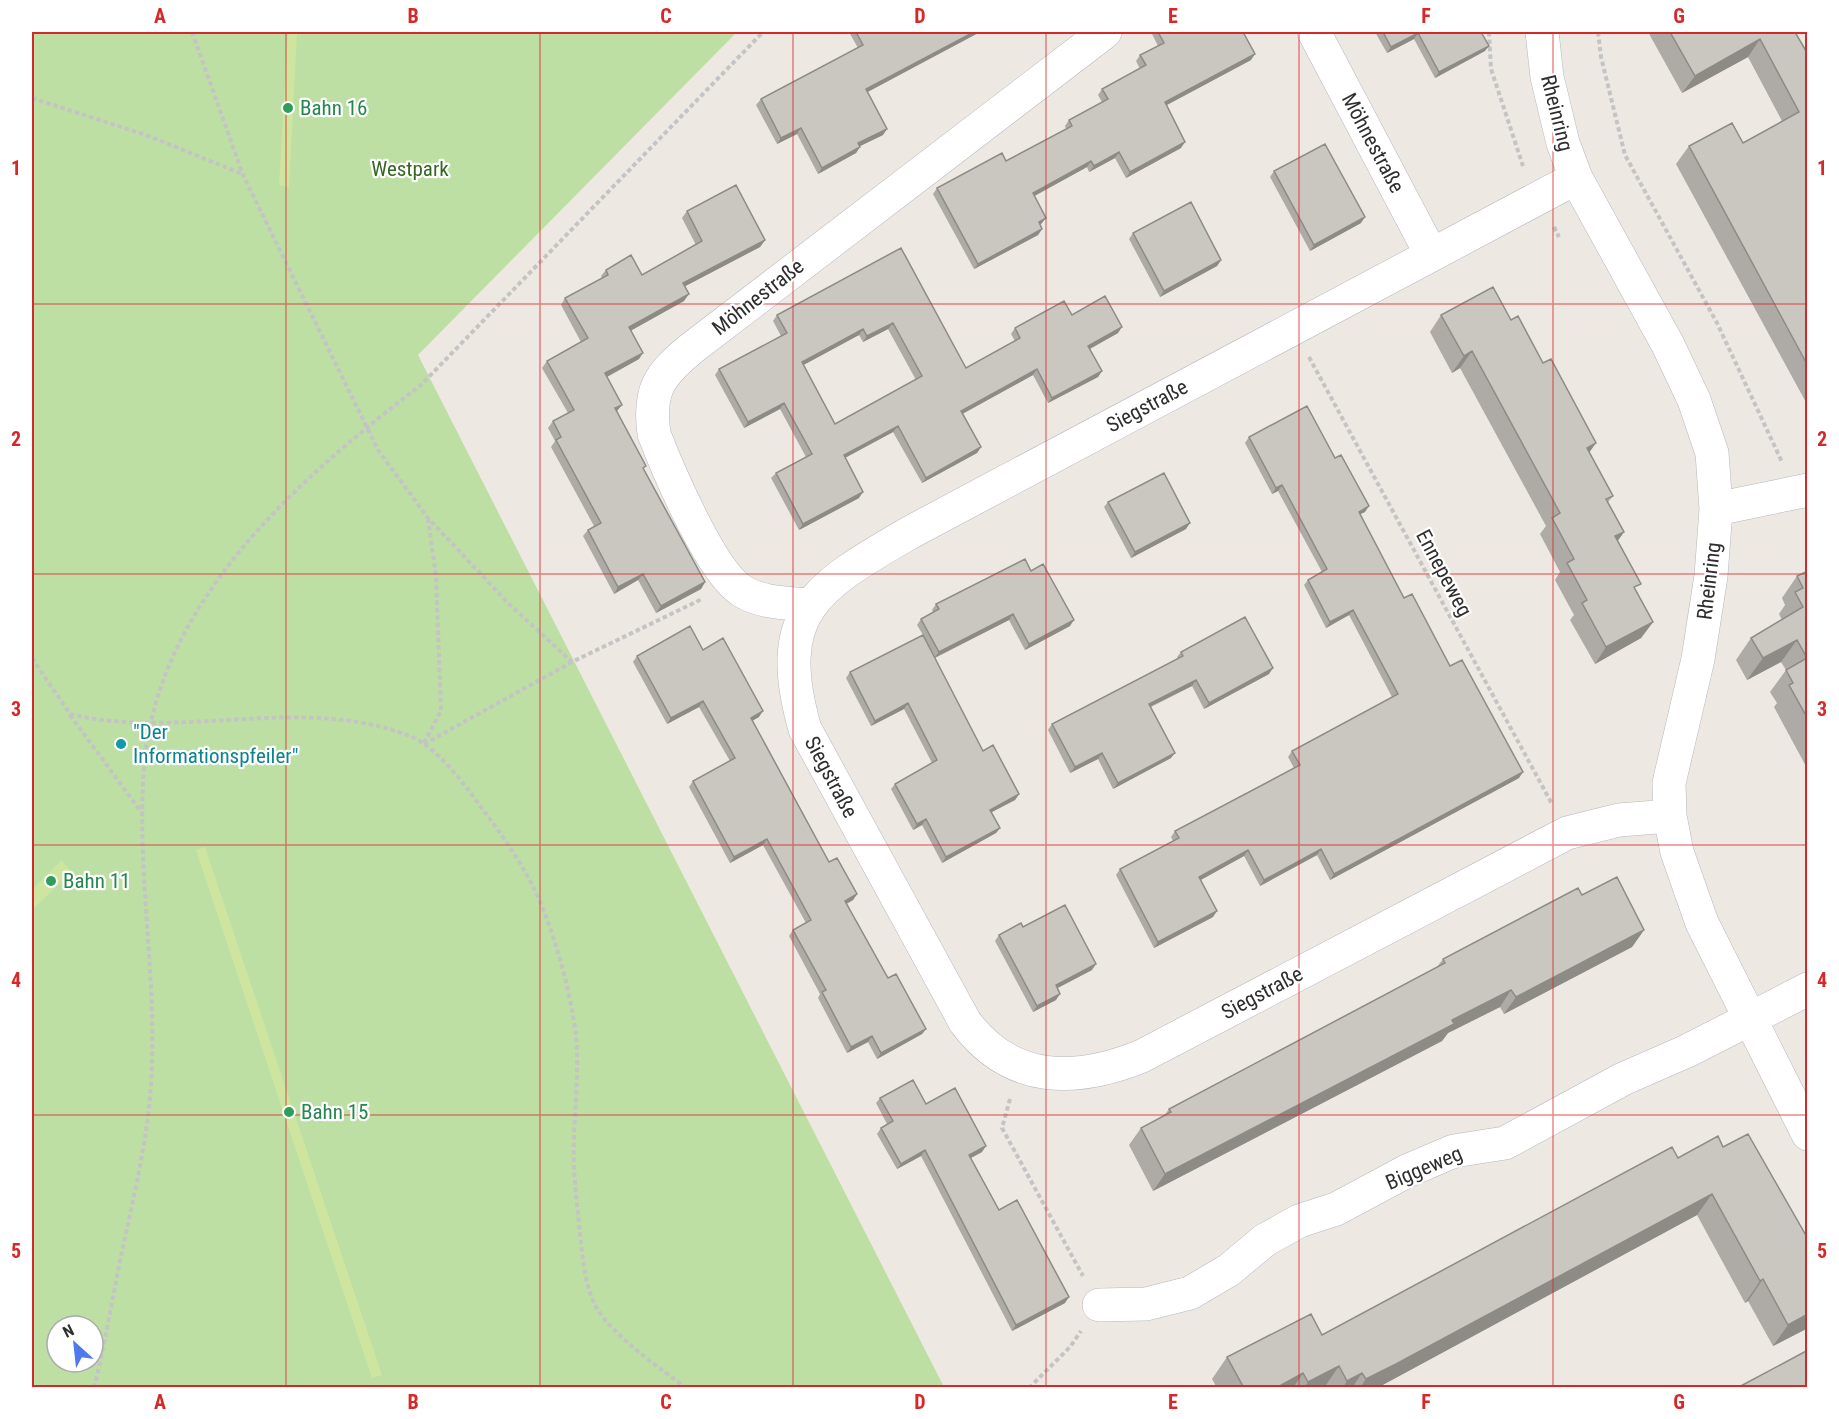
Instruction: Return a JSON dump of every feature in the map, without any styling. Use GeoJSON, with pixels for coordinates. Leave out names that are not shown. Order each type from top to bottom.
{"type":"FeatureCollection","features":[{"type":"Feature","properties":{"kind":"street","name":"Möhnestraße"},"geometry":{"type":"LineString","coordinates":[[809,605],[758,598],[733,584],[720,571],[664,459],[654,434],[650,409],[655,388],[671,366],[692,348],[1105,32]]}},
{"type":"Feature","properties":{"kind":"street","name":"Möhnestraße"},"geometry":{"type":"LineString","coordinates":[[1314,32],[1431,254]]}},
{"type":"Feature","properties":{"kind":"street","name":"Rheinring"},"geometry":{"type":"LineString","coordinates":[[1542,32],[1547,77],[1563,143],[1576,178],[1637,286],[1694,400],[1712,453],[1716,509],[1712,576],[1698,659],[1670,783],[1670,816],[1689,891],[1749,1019],[1808,1134]]}},
{"type":"Feature","properties":{"kind":"street","name":"Siegstraße"},"geometry":{"type":"LineString","coordinates":[[1576,178],[911,532],[840,574],[809,605],[800,623],[795,644],[797,692],[805,729],[965,1022],[992,1051],[1020,1067],[1043,1073],[1072,1074],[1105,1070],[1142,1056],[1567,833],[1619,820],[1670,816]]}},
{"type":"Feature","properties":{"kind":"street"},"geometry":{"type":"LineString","coordinates":[[1716,509],[1799,476]]}},
{"type":"Feature","properties":{"kind":"street","name":"Biggeweg"},"geometry":{"type":"LineString","coordinates":[[1099,1305],[1146,1304],[1190,1293],[1229,1270],[1265,1240],[1299,1221],[1336,1209],[1407,1172],[1454,1151],[1506,1143],[1623,1078],[1808,989]]}},
{"type":"Feature","properties":{"kind":"path"},"geometry":{"type":"LineString","coordinates":[[192,32],[243,175],[378,450],[428,518],[509,604],[572,662]]}},
{"type":"Feature","properties":{"kind":"path"},"geometry":{"type":"LineString","coordinates":[[94,1388],[142,1156],[151,1086],[152,1018],[143,814],[149,723],[169,664],[214,584],[284,503],[366,427],[421,385],[763,32]]}},
{"type":"Feature","properties":{"kind":"path"},"geometry":{"type":"LineString","coordinates":[[1489,32],[1491,69],[1521,162]]}},
{"type":"Feature","properties":{"kind":"path"},"geometry":{"type":"LineString","coordinates":[[1598,32],[1601,57],[1625,155],[1717,323],[1783,464],[1799,476]]}},
{"type":"Feature","properties":{"kind":"path"},"geometry":{"type":"LineString","coordinates":[[32,98],[149,136],[243,175]]}},
{"type":"Feature","properties":{"kind":"path","name":"Ennepeweg"},"geometry":{"type":"LineString","coordinates":[[1293,327],[1567,833]]}},
{"type":"Feature","properties":{"kind":"path"},"geometry":{"type":"LineString","coordinates":[[424,744],[441,711],[436,576],[428,518]]}},
{"type":"Feature","properties":{"kind":"path"},"geometry":{"type":"LineString","coordinates":[[424,744],[572,662],[733,584]]}},
{"type":"Feature","properties":{"kind":"path"},"geometry":{"type":"LineString","coordinates":[[32,658],[143,814]]}},
{"type":"Feature","properties":{"kind":"path"},"geometry":{"type":"LineString","coordinates":[[70,714],[99,722],[149,723],[269,718],[336,720],[383,729],[424,744],[465,785],[525,871],[549,929],[566,987],[576,1037],[574,1167],[584,1274],[595,1306],[637,1351],[686,1388]]}},
{"type":"Feature","properties":{"kind":"path"},"geometry":{"type":"LineString","coordinates":[[1020,1067],[1002,1128],[1099,1305],[1070,1347],[1029,1388]]}},
{"type":"Feature","properties":{"kind":"green space","name":"Westpark"},"geometry":{"type":"Polygon","coordinates":[[[32,32],[737,32],[418,355],[944,1387],[32,1387],[32,32]]]}},
{"type":"Feature","properties":{"kind":"green space","name":"Bahn 16"},"geometry":{"type":"Polygon","coordinates":[[[288,32],[297,32],[289,187],[279,185],[288,32]]]}},
{"type":"Feature","properties":{"kind":"green space","name":"Bahn 15"},"geometry":{"type":"Polygon","coordinates":[[[205,847],[382,1375],[372,1378],[196,850],[205,847]]]}},
{"type":"Feature","properties":{"kind":"green space","name":"Bahn 11"},"geometry":{"type":"Polygon","coordinates":[[[62,860],[71,872],[32,910],[32,890],[62,860]]]}},
{"type":"Feature","properties":{"kind":"building"},"geometry":{"type":"Polygon","coordinates":[[[856,32],[974,32],[866,89],[887,129],[858,143],[860,147],[822,168],[801,128],[781,138],[761,99],[863,45],[856,32]]]}},
{"type":"Feature","properties":{"kind":"building"},"geometry":{"type":"Polygon","coordinates":[[[1158,32],[1243,32],[1255,54],[1165,102],[1185,142],[1130,172],[1119,152],[1094,166],[1091,161],[1033,193],[1046,218],[1039,222],[1042,229],[978,264],[937,188],[1002,153],[1006,161],[1072,126],[1069,120],[1108,99],[1102,89],[1146,65],[1140,55],[1164,43],[1158,32]]]}},
{"type":"Feature","properties":{"kind":"building"},"geometry":{"type":"Polygon","coordinates":[[[1383,32],[1481,32],[1489,46],[1439,72],[1418,33],[1391,47],[1383,32]]]}},
{"type":"Feature","properties":{"kind":"building"},"geometry":{"type":"Polygon","coordinates":[[[1670,32],[1795,32],[1808,51],[1808,366],[1689,146],[1732,123],[1743,143],[1799,112],[1760,39],[1695,76],[1670,32]]]}},
{"type":"Feature","properties":{"kind":"building"},"geometry":{"type":"Polygon","coordinates":[[[1325,144],[1365,217],[1314,245],[1274,171],[1325,144]]]}},
{"type":"Feature","properties":{"kind":"building"},"geometry":{"type":"Polygon","coordinates":[[[736,185],[765,240],[683,283],[689,294],[629,327],[643,353],[605,373],[622,405],[615,408],[646,466],[643,468],[705,582],[661,606],[643,574],[618,587],[588,530],[601,523],[556,440],[561,437],[553,421],[574,410],[547,361],[588,338],[565,298],[608,275],[606,270],[631,255],[642,275],[702,241],[687,211],[736,185]]]}},
{"type":"Feature","properties":{"kind":"building"},"geometry":{"type":"Polygon","coordinates":[[[1191,202],[1221,260],[1164,291],[1133,233],[1191,202]]]}},
{"type":"Feature","properties":{"kind":"building"},"geometry":{"type":"Polygon","coordinates":[[[901,248],[966,368],[1020,338],[1015,328],[1064,301],[1072,315],[1105,296],[1122,327],[1088,346],[1102,371],[1052,398],[1037,369],[961,411],[981,447],[926,478],[898,426],[844,455],[863,492],[803,524],[776,473],[812,454],[784,403],[748,422],[719,369],[787,333],[777,315],[901,248]],[[893,323],[867,336],[863,329],[802,362],[835,424],[922,376],[893,323]]]}},
{"type":"Feature","properties":{"kind":"building"},"geometry":{"type":"Polygon","coordinates":[[[1493,287],[1511,320],[1518,316],[1543,363],[1551,359],[1596,443],[1587,448],[1613,496],[1606,499],[1624,532],[1615,536],[1641,584],[1634,587],[1653,622],[1606,647],[1582,603],[1587,600],[1567,563],[1574,559],[1552,518],[1560,513],[1472,351],[1464,356],[1441,315],[1493,287]]]}},
{"type":"Feature","properties":{"kind":"building"},"geometry":{"type":"Polygon","coordinates":[[[1307,406],[1335,458],[1341,455],[1369,506],[1359,512],[1404,598],[1412,594],[1450,666],[1462,660],[1523,772],[1334,874],[1321,849],[1264,880],[1248,850],[1199,877],[1217,911],[1158,942],[1120,869],[1179,838],[1175,831],[1300,765],[1292,751],[1398,694],[1353,610],[1330,622],[1308,580],[1327,569],[1282,485],[1276,488],[1249,437],[1307,406]]]}},
{"type":"Feature","properties":{"kind":"building"},"geometry":{"type":"Polygon","coordinates":[[[1164,473],[1190,523],[1135,552],[1108,502],[1164,473]]]}},
{"type":"Feature","properties":{"kind":"building"},"geometry":{"type":"Polygon","coordinates":[[[1025,559],[1031,571],[1043,564],[1074,620],[1029,644],[1013,614],[939,652],[921,619],[939,609],[936,604],[1025,559]]]}},
{"type":"Feature","properties":{"kind":"building"},"geometry":{"type":"Polygon","coordinates":[[[1808,571],[1808,719],[1789,685],[1793,683],[1786,670],[1807,658],[1797,640],[1763,658],[1751,638],[1803,607],[1795,592],[1803,588],[1797,576],[1808,571]]]}},
{"type":"Feature","properties":{"kind":"building"},"geometry":{"type":"Polygon","coordinates":[[[1245,617],[1273,668],[1209,703],[1196,680],[1149,704],[1175,753],[1118,783],[1102,753],[1075,767],[1052,724],[1183,656],[1181,652],[1245,617]]]}},
{"type":"Feature","properties":{"kind":"building"},"geometry":{"type":"Polygon","coordinates":[[[690,626],[703,650],[723,638],[763,711],[751,718],[829,862],[837,858],[857,894],[845,901],[888,978],[896,974],[926,1029],[881,1053],[872,1036],[851,1047],[822,992],[826,990],[793,930],[811,920],[767,839],[734,857],[693,781],[735,758],[703,701],[671,718],[637,656],[690,626]]]}},
{"type":"Feature","properties":{"kind":"building"},"geometry":{"type":"Polygon","coordinates":[[[923,635],[983,751],[993,745],[1019,794],[990,810],[1000,828],[946,857],[926,819],[917,824],[895,784],[937,760],[908,703],[875,721],[850,672],[923,635]]]}},
{"type":"Feature","properties":{"kind":"building"},"geometry":{"type":"Polygon","coordinates":[[[1617,877],[1644,930],[1516,997],[1511,990],[1452,1020],[1454,1024],[1165,1174],[1141,1128],[1171,1112],[1169,1109],[1445,963],[1443,959],[1578,888],[1582,895],[1617,877]]]}},
{"type":"Feature","properties":{"kind":"building"},"geometry":{"type":"Polygon","coordinates":[[[1065,905],[1096,964],[1056,985],[1060,994],[1037,1006],[999,935],[1021,923],[1023,927],[1065,905]]]}},
{"type":"Feature","properties":{"kind":"building"},"geometry":{"type":"Polygon","coordinates":[[[913,1080],[926,1104],[955,1088],[986,1146],[969,1155],[999,1210],[1017,1200],[1069,1297],[1016,1325],[925,1150],[901,1164],[881,1128],[893,1121],[880,1098],[913,1080]]]}},
{"type":"Feature","properties":{"kind":"building"},"geometry":{"type":"Polygon","coordinates":[[[1748,1134],[1808,1239],[1808,1314],[1788,1325],[1763,1279],[1760,1281],[1712,1194],[1366,1379],[1362,1373],[1347,1381],[1339,1366],[1308,1382],[1303,1373],[1276,1388],[1244,1388],[1227,1357],[1311,1314],[1322,1335],[1672,1147],[1678,1158],[1718,1136],[1723,1147],[1748,1134]]]}},
{"type":"Feature","properties":{"kind":"building"},"geometry":{"type":"Polygon","coordinates":[[[1808,1350],[1808,1388],[1737,1388],[1808,1350]]]}},
{"type":"Feature","properties":{"kind":"place","name":"Bahn 16"},"geometry":{"type":"Point","coordinates":[288,108]}},
{"type":"Feature","properties":{"kind":"place","name":"\"Der Informationspfeiler\""},"geometry":{"type":"Point","coordinates":[121,744]}},
{"type":"Feature","properties":{"kind":"place","name":"Bahn 11"},"geometry":{"type":"Point","coordinates":[51,881]}},
{"type":"Feature","properties":{"kind":"place","name":"Bahn 15"},"geometry":{"type":"Point","coordinates":[289,1112]}}]}
